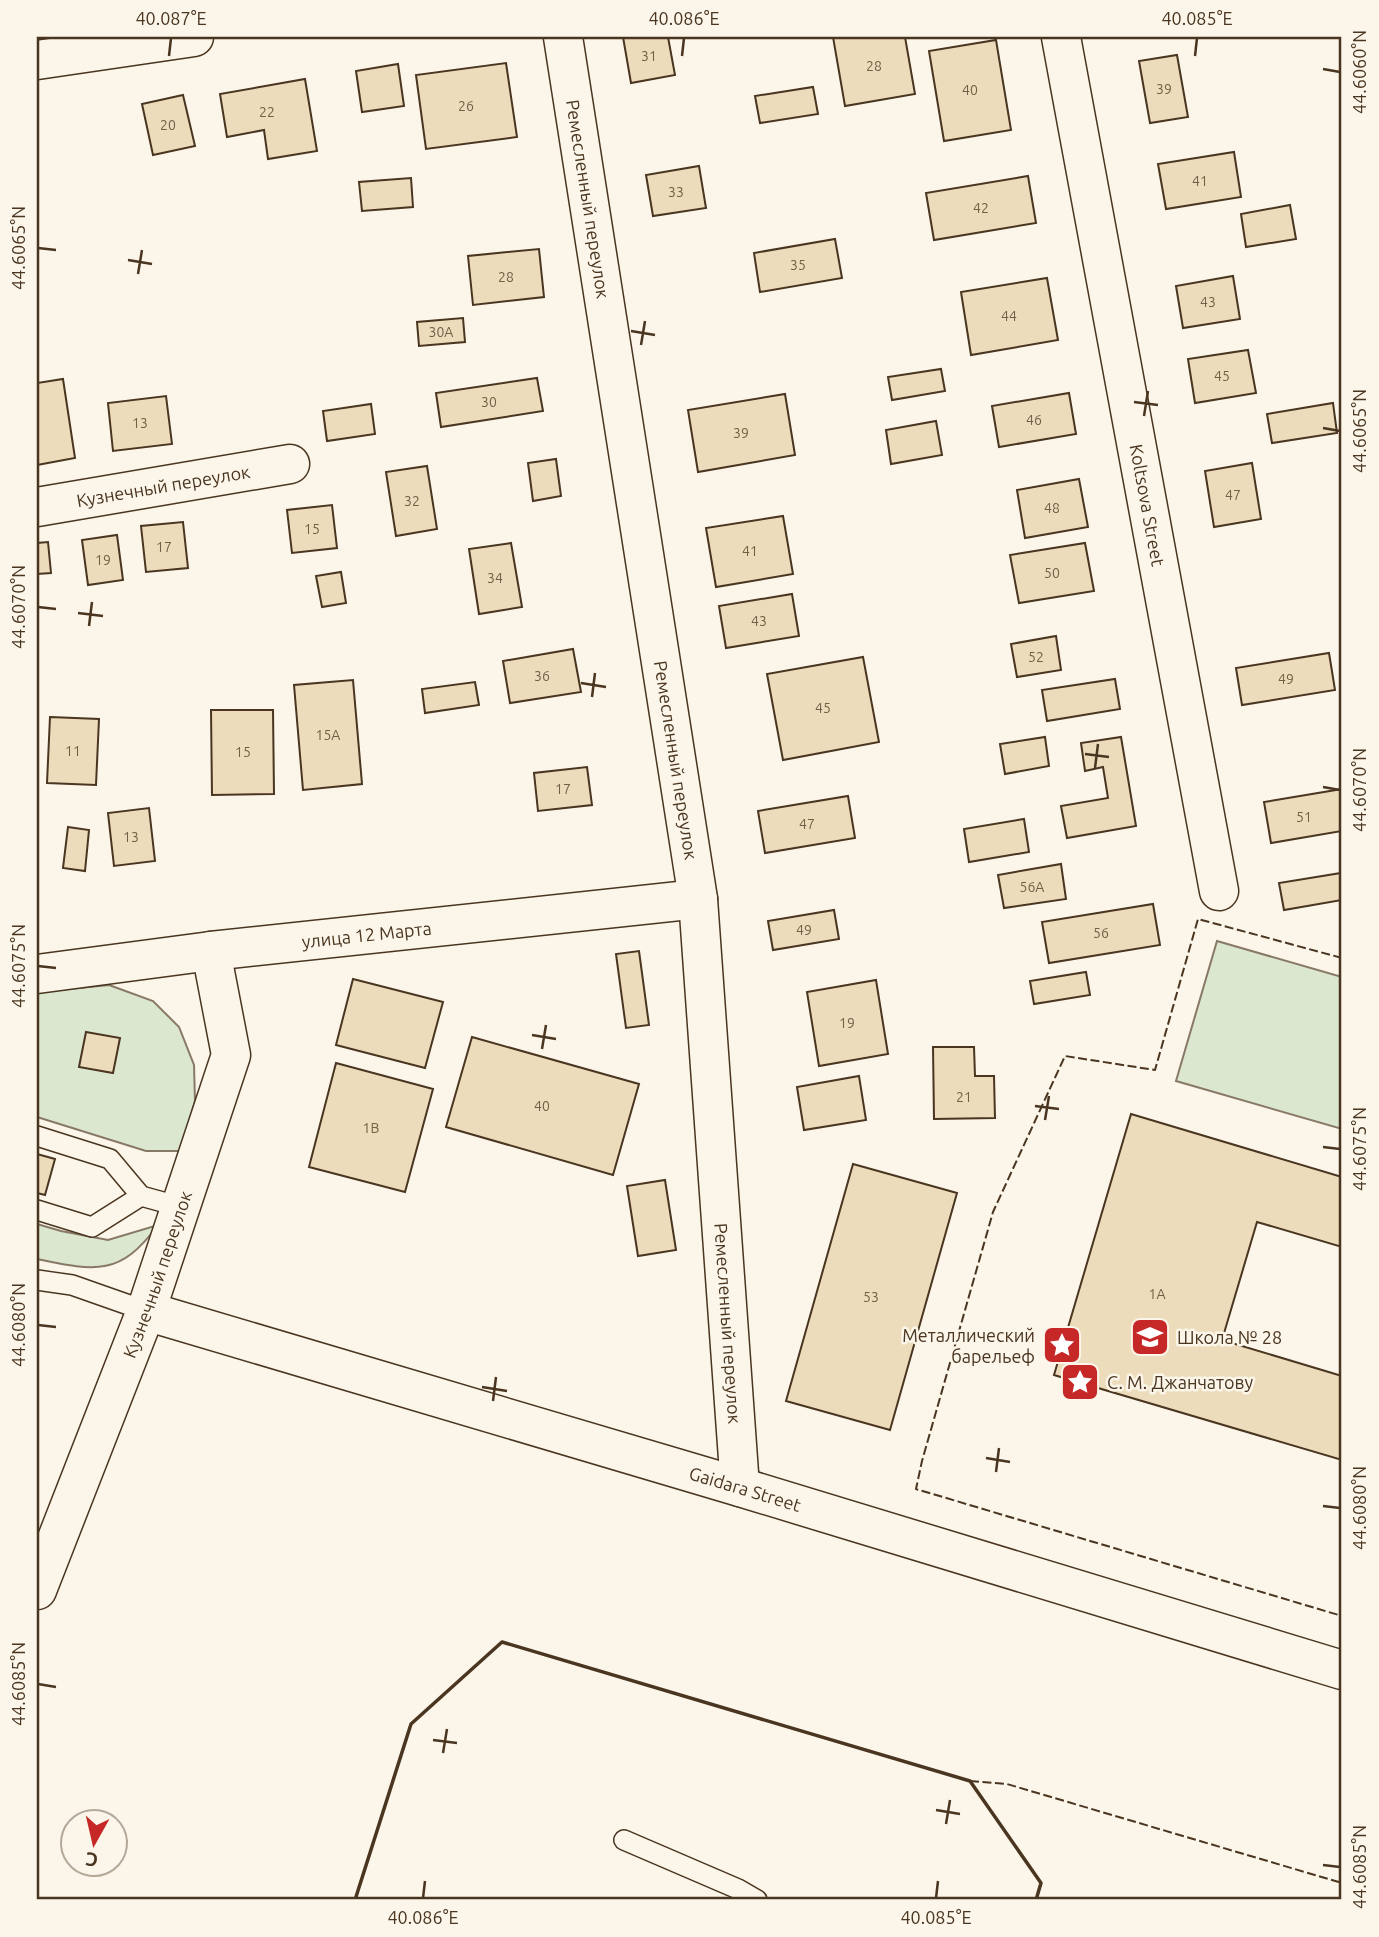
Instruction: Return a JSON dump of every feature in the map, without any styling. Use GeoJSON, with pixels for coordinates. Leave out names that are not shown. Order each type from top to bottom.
{"type":"FeatureCollection","features":[{"type":"Feature","properties":{"kind":"street"},"geometry":{"type":"LineString","coordinates":[[37,60],[194,37]]}},
{"type":"Feature","properties":{"kind":"street","name":"Ремесленный переулок"},"geometry":{"type":"LineString","coordinates":[[563,37],[698,899],[740,1487]]}},
{"type":"Feature","properties":{"kind":"street","name":"Koltsova Street"},"geometry":{"type":"LineString","coordinates":[[1061,37],[1219,891]]}},
{"type":"Feature","properties":{"kind":"street","name":"Кузнечный переулок"},"geometry":{"type":"LineString","coordinates":[[37,507],[290,464]]}},
{"type":"Feature","properties":{"kind":"street","name":"улица 12 Марта"},"geometry":{"type":"LineString","coordinates":[[37,974],[211,951],[698,899]]}},
{"type":"Feature","properties":{"kind":"street","name":"Кузнечный переулок"},"geometry":{"type":"LineString","coordinates":[[37,1590],[146,1311],[231,1055],[211,951]]}},
{"type":"Feature","properties":{"kind":"street","name":"Gaidara Street"},"geometry":{"type":"LineString","coordinates":[[146,1311],[740,1487],[1342,1670]]}},
{"type":"Feature","properties":{"kind":"lane"},"geometry":{"type":"LineString","coordinates":[[37,1136],[110,1158],[141,1196],[181,1207]]}},
{"type":"Feature","properties":{"kind":"lane"},"geometry":{"type":"LineString","coordinates":[[37,1210],[92,1227],[141,1196]]}},
{"type":"Feature","properties":{"kind":"lane"},"geometry":{"type":"LineString","coordinates":[[37,1280],[72,1285],[146,1311]]}},
{"type":"Feature","properties":{"kind":"lane"},"geometry":{"type":"LineString","coordinates":[[624,1840],[738,1889],[757,1900]]}},
{"type":"Feature","properties":{"kind":"green space"},"geometry":{"type":"Polygon","coordinates":[[[1217,941],[1342,977],[1342,1129],[1176,1081],[1217,941]]]}},
{"type":"Feature","properties":{"kind":"green space"},"geometry":{"type":"Polygon","coordinates":[[[109,985],[153,1001],[179,1027],[194,1065],[195,1101],[181,1151],[146,1151],[37,1117],[37,992],[109,985]]]}},
{"type":"Feature","properties":{"kind":"green space"},"geometry":{"type":"Polygon","coordinates":[[[37,1224],[108,1240],[158,1225],[131,1254],[118,1262],[91,1267],[37,1259],[37,1224]]]}},
{"type":"Feature","properties":{"kind":"building"},"geometry":{"type":"Polygon","coordinates":[[[623,37],[668,37],[675,75],[631,83],[623,37]]]}},
{"type":"Feature","properties":{"kind":"building"},"geometry":{"type":"Polygon","coordinates":[[[833,37],[905,37],[915,94],[845,106],[833,37]]]}},
{"type":"Feature","properties":{"kind":"building"},"geometry":{"type":"Polygon","coordinates":[[[996,40],[1011,130],[944,141],[929,51],[996,40]]]}},
{"type":"Feature","properties":{"kind":"building"},"geometry":{"type":"Polygon","coordinates":[[[1177,55],[1188,117],[1150,123],[1139,61],[1177,55]]]}},
{"type":"Feature","properties":{"kind":"building"},"geometry":{"type":"Polygon","coordinates":[[[506,63],[517,137],[426,149],[416,75],[506,63]]]}},
{"type":"Feature","properties":{"kind":"building"},"geometry":{"type":"Polygon","coordinates":[[[398,64],[404,106],[362,112],[356,71],[398,64]]]}},
{"type":"Feature","properties":{"kind":"building"},"geometry":{"type":"Polygon","coordinates":[[[305,79],[317,151],[268,159],[264,130],[227,137],[220,94],[305,79]]]}},
{"type":"Feature","properties":{"kind":"building"},"geometry":{"type":"Polygon","coordinates":[[[813,87],[818,114],[760,123],[755,96],[813,87]]]}},
{"type":"Feature","properties":{"kind":"building"},"geometry":{"type":"Polygon","coordinates":[[[183,95],[195,146],[153,155],[142,104],[183,95]]]}},
{"type":"Feature","properties":{"kind":"building"},"geometry":{"type":"Polygon","coordinates":[[[1234,152],[1241,197],[1166,209],[1158,164],[1234,152]]]}},
{"type":"Feature","properties":{"kind":"building"},"geometry":{"type":"Polygon","coordinates":[[[699,166],[706,208],[653,216],[646,175],[699,166]]]}},
{"type":"Feature","properties":{"kind":"building"},"geometry":{"type":"Polygon","coordinates":[[[1028,176],[1036,223],[934,240],[926,193],[1028,176]]]}},
{"type":"Feature","properties":{"kind":"building"},"geometry":{"type":"Polygon","coordinates":[[[411,178],[413,207],[362,211],[359,182],[411,178]]]}},
{"type":"Feature","properties":{"kind":"building"},"geometry":{"type":"Polygon","coordinates":[[[1290,205],[1296,239],[1246,247],[1241,214],[1290,205]]]}},
{"type":"Feature","properties":{"kind":"building"},"geometry":{"type":"Polygon","coordinates":[[[835,239],[842,278],[760,292],[754,253],[835,239]]]}},
{"type":"Feature","properties":{"kind":"building"},"geometry":{"type":"Polygon","coordinates":[[[539,249],[544,297],[473,305],[468,256],[539,249]]]}},
{"type":"Feature","properties":{"kind":"building"},"geometry":{"type":"Polygon","coordinates":[[[1233,276],[1240,319],[1183,328],[1176,286],[1233,276]]]}},
{"type":"Feature","properties":{"kind":"building"},"geometry":{"type":"Polygon","coordinates":[[[1047,278],[1058,340],[971,355],[961,292],[1047,278]]]}},
{"type":"Feature","properties":{"kind":"building"},"geometry":{"type":"Polygon","coordinates":[[[463,318],[465,342],[419,346],[417,322],[463,318]]]}},
{"type":"Feature","properties":{"kind":"building"},"geometry":{"type":"Polygon","coordinates":[[[1248,350],[1256,393],[1195,403],[1188,359],[1248,350]]]}},
{"type":"Feature","properties":{"kind":"building"},"geometry":{"type":"Polygon","coordinates":[[[941,369],[945,391],[892,400],[888,377],[941,369]]]}},
{"type":"Feature","properties":{"kind":"building"},"geometry":{"type":"Polygon","coordinates":[[[537,378],[543,411],[441,427],[436,393],[537,378]]]}},
{"type":"Feature","properties":{"kind":"building"},"geometry":{"type":"Polygon","coordinates":[[[63,379],[75,458],[37,465],[37,383],[63,379]]]}},
{"type":"Feature","properties":{"kind":"building"},"geometry":{"type":"Polygon","coordinates":[[[1069,393],[1076,434],[999,447],[992,406],[1069,393]]]}},
{"type":"Feature","properties":{"kind":"building"},"geometry":{"type":"Polygon","coordinates":[[[785,394],[795,455],[698,472],[688,410],[785,394]]]}},
{"type":"Feature","properties":{"kind":"building"},"geometry":{"type":"Polygon","coordinates":[[[166,396],[172,444],[113,451],[108,403],[166,396]]]}},
{"type":"Feature","properties":{"kind":"building"},"geometry":{"type":"Polygon","coordinates":[[[1333,403],[1337,433],[1272,443],[1267,414],[1333,403]]]}},
{"type":"Feature","properties":{"kind":"building"},"geometry":{"type":"Polygon","coordinates":[[[371,404],[375,434],[327,441],[323,411],[371,404]]]}},
{"type":"Feature","properties":{"kind":"building"},"geometry":{"type":"Polygon","coordinates":[[[936,421],[942,455],[891,464],[886,430],[936,421]]]}},
{"type":"Feature","properties":{"kind":"building"},"geometry":{"type":"Polygon","coordinates":[[[556,459],[561,496],[533,501],[528,463],[556,459]]]}},
{"type":"Feature","properties":{"kind":"building"},"geometry":{"type":"Polygon","coordinates":[[[1252,463],[1261,519],[1214,527],[1205,471],[1252,463]]]}},
{"type":"Feature","properties":{"kind":"building"},"geometry":{"type":"Polygon","coordinates":[[[427,466],[437,529],[396,536],[386,472],[427,466]]]}},
{"type":"Feature","properties":{"kind":"building"},"geometry":{"type":"Polygon","coordinates":[[[1079,479],[1088,527],[1025,538],[1017,490],[1079,479]]]}},
{"type":"Feature","properties":{"kind":"building"},"geometry":{"type":"Polygon","coordinates":[[[332,505],[337,548],[292,553],[287,510],[332,505]]]}},
{"type":"Feature","properties":{"kind":"building"},"geometry":{"type":"Polygon","coordinates":[[[783,516],[793,574],[716,587],[706,528],[783,516]]]}},
{"type":"Feature","properties":{"kind":"building"},"geometry":{"type":"Polygon","coordinates":[[[183,522],[188,568],[146,572],[141,526],[183,522]]]}},
{"type":"Feature","properties":{"kind":"building"},"geometry":{"type":"Polygon","coordinates":[[[117,535],[123,580],[88,585],[82,540],[117,535]]]}},
{"type":"Feature","properties":{"kind":"building"},"geometry":{"type":"Polygon","coordinates":[[[48,542],[51,573],[37,574],[37,543],[48,542]]]}},
{"type":"Feature","properties":{"kind":"building"},"geometry":{"type":"Polygon","coordinates":[[[511,543],[522,607],[479,614],[469,549],[511,543]]]}},
{"type":"Feature","properties":{"kind":"building"},"geometry":{"type":"Polygon","coordinates":[[[1085,543],[1094,591],[1019,603],[1010,555],[1085,543]]]}},
{"type":"Feature","properties":{"kind":"building"},"geometry":{"type":"Polygon","coordinates":[[[341,572],[346,603],[322,607],[316,576],[341,572]]]}},
{"type":"Feature","properties":{"kind":"building"},"geometry":{"type":"Polygon","coordinates":[[[792,594],[799,636],[726,648],[719,606],[792,594]]]}},
{"type":"Feature","properties":{"kind":"building"},"geometry":{"type":"Polygon","coordinates":[[[1056,636],[1061,670],[1017,677],[1011,644],[1056,636]]]}},
{"type":"Feature","properties":{"kind":"building"},"geometry":{"type":"Polygon","coordinates":[[[573,649],[581,692],[510,703],[503,661],[573,649]]]}},
{"type":"Feature","properties":{"kind":"building"},"geometry":{"type":"Polygon","coordinates":[[[1329,653],[1335,690],[1242,705],[1236,668],[1329,653]]]}},
{"type":"Feature","properties":{"kind":"building"},"geometry":{"type":"Polygon","coordinates":[[[863,657],[879,742],[783,760],[767,674],[863,657]]]}},
{"type":"Feature","properties":{"kind":"building"},"geometry":{"type":"Polygon","coordinates":[[[1115,679],[1120,709],[1047,721],[1042,690],[1115,679]]]}},
{"type":"Feature","properties":{"kind":"building"},"geometry":{"type":"Polygon","coordinates":[[[353,680],[362,784],[303,790],[294,685],[353,680]]]}},
{"type":"Feature","properties":{"kind":"building"},"geometry":{"type":"Polygon","coordinates":[[[475,682],[479,705],[425,713],[422,689],[475,682]]]}},
{"type":"Feature","properties":{"kind":"building"},"geometry":{"type":"Polygon","coordinates":[[[211,710],[273,710],[274,794],[212,795],[211,710]]]}},
{"type":"Feature","properties":{"kind":"building"},"geometry":{"type":"Polygon","coordinates":[[[50,717],[99,719],[96,785],[47,783],[50,717]]]}},
{"type":"Feature","properties":{"kind":"building"},"geometry":{"type":"Polygon","coordinates":[[[1045,737],[1049,766],[1005,774],[1000,744],[1045,737]]]}},
{"type":"Feature","properties":{"kind":"building"},"geometry":{"type":"Polygon","coordinates":[[[1121,737],[1136,826],[1067,838],[1061,806],[1108,798],[1103,767],[1085,771],[1081,743],[1121,737]]]}},
{"type":"Feature","properties":{"kind":"building"},"geometry":{"type":"Polygon","coordinates":[[[587,767],[592,805],[538,811],[534,773],[587,767]]]}},
{"type":"Feature","properties":{"kind":"building"},"geometry":{"type":"Polygon","coordinates":[[[1342,789],[1342,831],[1271,843],[1264,802],[1342,789]]]}},
{"type":"Feature","properties":{"kind":"building"},"geometry":{"type":"Polygon","coordinates":[[[848,796],[855,838],[765,853],[758,811],[848,796]]]}},
{"type":"Feature","properties":{"kind":"building"},"geometry":{"type":"Polygon","coordinates":[[[149,808],[155,861],[114,866],[108,813],[149,808]]]}},
{"type":"Feature","properties":{"kind":"building"},"geometry":{"type":"Polygon","coordinates":[[[1024,819],[1029,852],[969,862],[964,829],[1024,819]]]}},
{"type":"Feature","properties":{"kind":"building"},"geometry":{"type":"Polygon","coordinates":[[[68,827],[89,830],[85,871],[63,868],[68,827]]]}},
{"type":"Feature","properties":{"kind":"building"},"geometry":{"type":"Polygon","coordinates":[[[1061,864],[1066,899],[1004,908],[998,875],[1061,864]]]}},
{"type":"Feature","properties":{"kind":"building"},"geometry":{"type":"Polygon","coordinates":[[[1341,873],[1342,900],[1284,910],[1279,883],[1341,873]]]}},
{"type":"Feature","properties":{"kind":"building"},"geometry":{"type":"Polygon","coordinates":[[[1153,904],[1160,945],[1049,963],[1042,922],[1153,904]]]}},
{"type":"Feature","properties":{"kind":"building"},"geometry":{"type":"Polygon","coordinates":[[[834,910],[839,939],[773,950],[768,921],[834,910]]]}},
{"type":"Feature","properties":{"kind":"building"},"geometry":{"type":"Polygon","coordinates":[[[639,951],[649,1025],[626,1028],[616,954],[639,951]]]}},
{"type":"Feature","properties":{"kind":"building"},"geometry":{"type":"Polygon","coordinates":[[[1086,972],[1090,995],[1034,1004],[1030,981],[1086,972]]]}},
{"type":"Feature","properties":{"kind":"building"},"geometry":{"type":"Polygon","coordinates":[[[353,979],[443,1002],[425,1068],[336,1045],[353,979]]]}},
{"type":"Feature","properties":{"kind":"building"},"geometry":{"type":"Polygon","coordinates":[[[876,980],[888,1054],[819,1066],[807,992],[876,980]]]}},
{"type":"Feature","properties":{"kind":"building"},"geometry":{"type":"Polygon","coordinates":[[[86,1032],[120,1038],[113,1073],[79,1067],[86,1032]]]}},
{"type":"Feature","properties":{"kind":"building"},"geometry":{"type":"Polygon","coordinates":[[[472,1037],[639,1084],[613,1175],[446,1127],[472,1037]]]}},
{"type":"Feature","properties":{"kind":"building"},"geometry":{"type":"Polygon","coordinates":[[[933,1047],[974,1047],[975,1076],[994,1076],[995,1118],[934,1119],[933,1047]]]}},
{"type":"Feature","properties":{"kind":"building"},"geometry":{"type":"Polygon","coordinates":[[[336,1063],[433,1089],[405,1192],[309,1167],[336,1063]]]}},
{"type":"Feature","properties":{"kind":"building"},"geometry":{"type":"Polygon","coordinates":[[[859,1076],[866,1120],[804,1130],[797,1087],[859,1076]]]}},
{"type":"Feature","properties":{"kind":"building","name":"Школа № 28"},"geometry":{"type":"Polygon","coordinates":[[[1131,1114],[1342,1177],[1342,1247],[1257,1222],[1222,1340],[1342,1376],[1342,1460],[1054,1375],[1131,1114]]]}},
{"type":"Feature","properties":{"kind":"building"},"geometry":{"type":"Polygon","coordinates":[[[37,1154],[55,1159],[45,1195],[37,1193],[37,1154]]]}},
{"type":"Feature","properties":{"kind":"building"},"geometry":{"type":"Polygon","coordinates":[[[853,1164],[957,1193],[890,1430],[786,1401],[853,1164]]]}},
{"type":"Feature","properties":{"kind":"building"},"geometry":{"type":"Polygon","coordinates":[[[665,1180],[676,1250],[638,1256],[627,1186],[665,1180]]]}},
{"type":"Feature","properties":{"kind":"fence"},"geometry":{"type":"LineString","coordinates":[[1342,958],[1198,919],[1155,1070],[1065,1056],[993,1212],[916,1489],[1342,1616]]}},
{"type":"Feature","properties":{"kind":"fence"},"geometry":{"type":"LineString","coordinates":[[970,1781],[1007,1784],[1342,1883]]}},
{"type":"Feature","properties":{"kind":"wall"},"geometry":{"type":"LineString","coordinates":[[355,1900],[411,1724],[502,1642],[970,1781],[1041,1883],[1036,1900]]}},
{"type":"Feature","properties":{"kind":"place","name":"Школа № 28"},"geometry":{"type":"Point","coordinates":[1150,1337]}},
{"type":"Feature","properties":{"kind":"place","name":"Металлический барельеф"},"geometry":{"type":"Point","coordinates":[1062,1345]}},
{"type":"Feature","properties":{"kind":"place","name":"С. М. Джанчатову"},"geometry":{"type":"Point","coordinates":[1080,1382]}}]}
